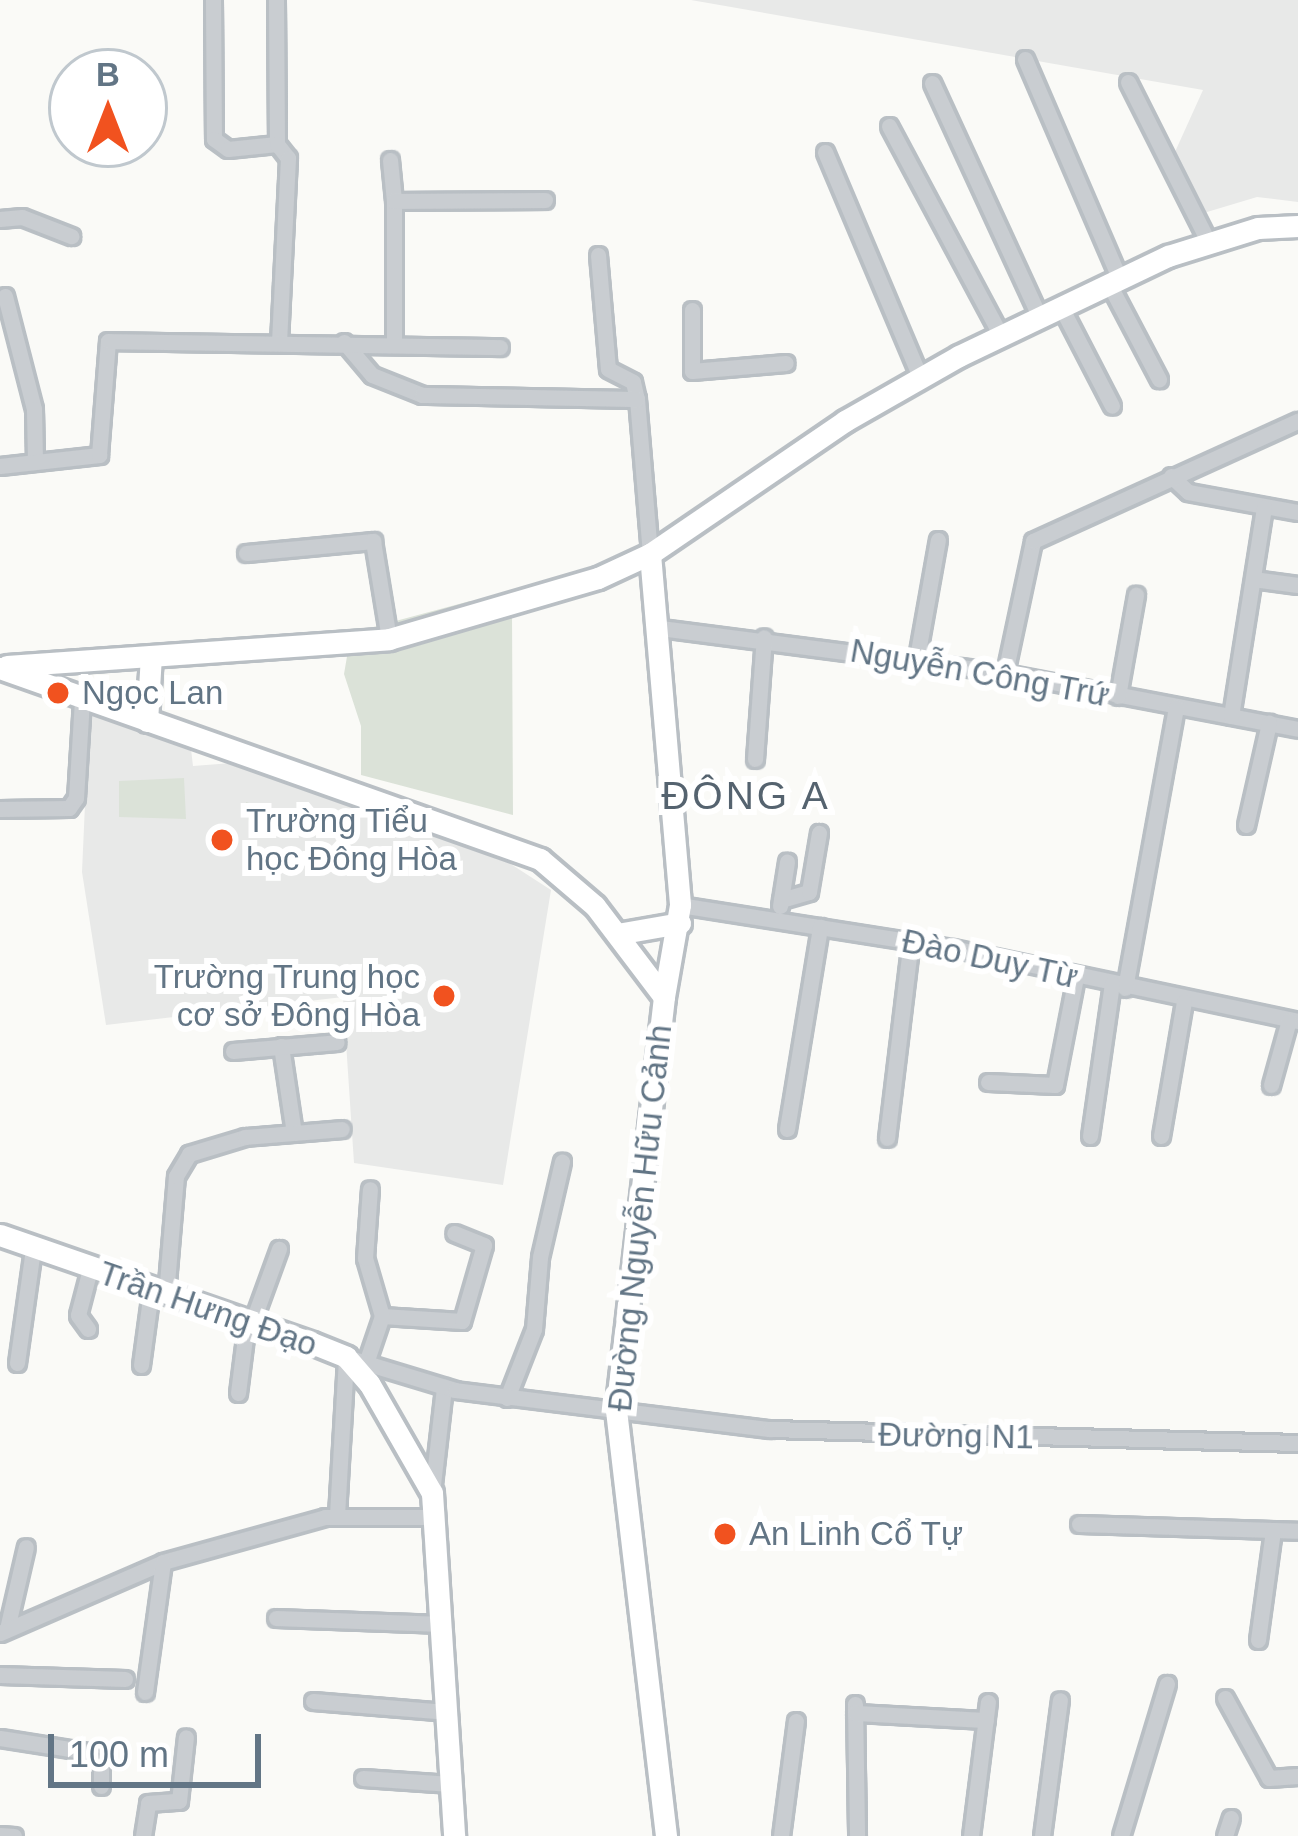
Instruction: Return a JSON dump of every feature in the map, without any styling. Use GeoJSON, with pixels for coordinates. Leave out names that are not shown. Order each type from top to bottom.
{"type":"FeatureCollection","features":[{"type":"Feature","properties":{"kind":"street"},"geometry":{"type":"LineString","coordinates":[[213,0],[214,139],[228,149],[277,145]]}},
{"type":"Feature","properties":{"kind":"street"},"geometry":{"type":"LineString","coordinates":[[276,0],[277,145],[288,158],[278,339]]}},
{"type":"Feature","properties":{"kind":"street"},"geometry":{"type":"LineString","coordinates":[[1025,59],[1113,280],[1159,379]]}},
{"type":"Feature","properties":{"kind":"street"},"geometry":{"type":"LineString","coordinates":[[932,82],[1039,316]]}},
{"type":"Feature","properties":{"kind":"street"},"geometry":{"type":"LineString","coordinates":[[1128,82],[1208,242]]}},
{"type":"Feature","properties":{"kind":"street"},"geometry":{"type":"LineString","coordinates":[[889,126],[1001,336]]}},
{"type":"Feature","properties":{"kind":"street"},"geometry":{"type":"LineString","coordinates":[[825,152],[920,376]]}},
{"type":"Feature","properties":{"kind":"street"},"geometry":{"type":"LineString","coordinates":[[390,160],[394,342]]}},
{"type":"Feature","properties":{"kind":"street"},"geometry":{"type":"LineString","coordinates":[[394,201],[545,200]]}},
{"type":"Feature","properties":{"kind":"street"},"geometry":{"type":"LineString","coordinates":[[0,219],[22,218],[70,236]]}},
{"type":"Feature","properties":{"kind":"street"},"geometry":{"type":"LineString","coordinates":[[0,667],[389,639],[598,578],[650,554],[920,376],[1039,316],[1208,242],[1298,226]]}},
{"type":"Feature","properties":{"kind":"street"},"geometry":{"type":"LineString","coordinates":[[598,255],[608,369],[633,382],[637,399],[660,628],[680,914],[664,997]]}},
{"type":"Feature","properties":{"kind":"street"},"geometry":{"type":"LineString","coordinates":[[5,296],[34,409],[35,462]]}},
{"type":"Feature","properties":{"kind":"street"},"geometry":{"type":"LineString","coordinates":[[1061,308],[1112,406]]}},
{"type":"Feature","properties":{"kind":"street"},"geometry":{"type":"LineString","coordinates":[[692,310],[692,371],[786,363]]}},
{"type":"Feature","properties":{"kind":"street"},"geometry":{"type":"LineString","coordinates":[[0,466],[99,455],[108,341],[278,339],[500,346]]}},
{"type":"Feature","properties":{"kind":"street"},"geometry":{"type":"LineString","coordinates":[[344,342],[372,375],[422,394],[637,399]]}},
{"type":"Feature","properties":{"kind":"street"},"geometry":{"type":"LineString","coordinates":[[1005,673],[1027,547],[1171,476],[1298,422]]}},
{"type":"Feature","properties":{"kind":"street"},"geometry":{"type":"LineString","coordinates":[[1171,476],[1188,492],[1298,512]]}},
{"type":"Feature","properties":{"kind":"street"},"geometry":{"type":"LineString","coordinates":[[1231,716],[1264,508]]}},
{"type":"Feature","properties":{"kind":"street"},"geometry":{"type":"LineString","coordinates":[[916,663],[938,539]]}},
{"type":"Feature","properties":{"kind":"street"},"geometry":{"type":"LineString","coordinates":[[246,553],[373,542],[389,639]]}},
{"type":"Feature","properties":{"kind":"street"},"geometry":{"type":"LineString","coordinates":[[1253,579],[1298,585]]}},
{"type":"Feature","properties":{"kind":"street"},"geometry":{"type":"LineString","coordinates":[[1118,696],[1136,595]]}},
{"type":"Feature","properties":{"kind":"street","name":"Nguyễn Công Trứ"},"geometry":{"type":"LineString","coordinates":[[660,628],[764,637],[1005,673],[1298,729]]}},
{"type":"Feature","properties":{"kind":"street"},"geometry":{"type":"LineString","coordinates":[[755,759],[764,637]]}},
{"type":"Feature","properties":{"kind":"street"},"geometry":{"type":"LineString","coordinates":[[147,721],[151,656]]}},
{"type":"Feature","properties":{"kind":"street","name":"Đường Nguyễn Hữu Cảnh"},"geometry":{"type":"LineString","coordinates":[[0,667],[540,859],[617,934],[664,997],[616,1410],[666,1836]]}},
{"type":"Feature","properties":{"kind":"street"},"geometry":{"type":"LineString","coordinates":[[0,809],[69,808],[76,798],[82,699]]}},
{"type":"Feature","properties":{"kind":"street"},"geometry":{"type":"LineString","coordinates":[[1090,1136],[1176,707]]}},
{"type":"Feature","properties":{"kind":"street"},"geometry":{"type":"LineString","coordinates":[[1246,825],[1269,723]]}},
{"type":"Feature","properties":{"kind":"street"},"geometry":{"type":"LineString","coordinates":[[781,901],[809,892],[820,833]]}},
{"type":"Feature","properties":{"kind":"street"},"geometry":{"type":"LineString","coordinates":[[778,921],[788,862]]}},
{"type":"Feature","properties":{"kind":"street"},"geometry":{"type":"LineString","coordinates":[[617,934],[680,914]]}},
{"type":"Feature","properties":{"kind":"street","name":"Đào Duy Từ"},"geometry":{"type":"LineString","coordinates":[[680,914],[778,921],[911,941],[1184,1002],[1294,1020]]}},
{"type":"Feature","properties":{"kind":"street"},"geometry":{"type":"LineString","coordinates":[[787,1129],[820,927]]}},
{"type":"Feature","properties":{"kind":"street"},"geometry":{"type":"LineString","coordinates":[[887,1138],[911,941]]}},
{"type":"Feature","properties":{"kind":"street"},"geometry":{"type":"LineString","coordinates":[[988,1082],[1055,1085],[1076,977]]}},
{"type":"Feature","properties":{"kind":"street"},"geometry":{"type":"LineString","coordinates":[[1161,1136],[1184,1002]]}},
{"type":"Feature","properties":{"kind":"street"},"geometry":{"type":"LineString","coordinates":[[1271,1085],[1294,1020]]}},
{"type":"Feature","properties":{"kind":"street"},"geometry":{"type":"LineString","coordinates":[[233,1051],[337,1042]]}},
{"type":"Feature","properties":{"kind":"street"},"geometry":{"type":"LineString","coordinates":[[281,1046],[294,1133]]}},
{"type":"Feature","properties":{"kind":"street"},"geometry":{"type":"LineString","coordinates":[[141,1365],[159,1293],[180,1164],[188,1154],[245,1137],[342,1129]]}},
{"type":"Feature","properties":{"kind":"street"},"geometry":{"type":"LineString","coordinates":[[507,1399],[534,1329],[540,1257],[562,1162]]}},
{"type":"Feature","properties":{"kind":"street"},"geometry":{"type":"LineString","coordinates":[[337,1515],[356,1360],[382,1316],[365,1258],[370,1189]]}},
{"type":"Feature","properties":{"kind":"street"},"geometry":{"type":"LineString","coordinates":[[382,1316],[462,1322],[484,1245],[454,1233]]}},
{"type":"Feature","properties":{"kind":"street","name":"Trần Hưng Đạo"},"geometry":{"type":"LineString","coordinates":[[0,1235],[356,1360],[406,1438],[432,1493],[454,1836]]}},
{"type":"Feature","properties":{"kind":"street"},"geometry":{"type":"LineString","coordinates":[[17,1363],[33,1249]]}},
{"type":"Feature","properties":{"kind":"street"},"geometry":{"type":"LineString","coordinates":[[238,1393],[249,1323],[279,1249]]}},
{"type":"Feature","properties":{"kind":"street"},"geometry":{"type":"LineString","coordinates":[[88,1329],[78,1315],[90,1269]]}},
{"type":"Feature","properties":{"kind":"street","name":"Đường N1"},"geometry":{"type":"LineString","coordinates":[[356,1360],[443,1387],[507,1399],[814,1432],[1298,1442]]}},
{"type":"Feature","properties":{"kind":"street"},"geometry":{"type":"LineString","coordinates":[[432,1493],[443,1387]]}},
{"type":"Feature","properties":{"kind":"street"},"geometry":{"type":"LineString","coordinates":[[4,1631],[163,1562],[337,1515],[436,1516]]}},
{"type":"Feature","properties":{"kind":"street"},"geometry":{"type":"LineString","coordinates":[[1079,1524],[1298,1531]]}},
{"type":"Feature","properties":{"kind":"street"},"geometry":{"type":"LineString","coordinates":[[1258,1640],[1274,1530]]}},
{"type":"Feature","properties":{"kind":"street"},"geometry":{"type":"LineString","coordinates":[[4,1631],[26,1547]]}},
{"type":"Feature","properties":{"kind":"street"},"geometry":{"type":"LineString","coordinates":[[145,1692],[163,1562]]}},
{"type":"Feature","properties":{"kind":"street"},"geometry":{"type":"LineString","coordinates":[[276,1618],[442,1624]]}},
{"type":"Feature","properties":{"kind":"street"},"geometry":{"type":"LineString","coordinates":[[0,1675],[124,1679]]}},
{"type":"Feature","properties":{"kind":"street"},"geometry":{"type":"LineString","coordinates":[[1121,1836],[1167,1684]]}},
{"type":"Feature","properties":{"kind":"street"},"geometry":{"type":"LineString","coordinates":[[1225,1697],[1269,1778],[1298,1776]]}},
{"type":"Feature","properties":{"kind":"street"},"geometry":{"type":"LineString","coordinates":[[1042,1836],[1060,1700]]}},
{"type":"Feature","properties":{"kind":"street"},"geometry":{"type":"LineString","coordinates":[[313,1701],[446,1712]]}},
{"type":"Feature","properties":{"kind":"street"},"geometry":{"type":"LineString","coordinates":[[857,1836],[855,1709],[987,1711],[971,1836]]}},
{"type":"Feature","properties":{"kind":"street"},"geometry":{"type":"LineString","coordinates":[[781,1836],[796,1720]]}},
{"type":"Feature","properties":{"kind":"street"},"geometry":{"type":"LineString","coordinates":[[143,1836],[148,1803],[179,1801],[186,1737]]}},
{"type":"Feature","properties":{"kind":"street"},"geometry":{"type":"LineString","coordinates":[[0,1738],[88,1752],[100,1762],[101,1786]]}},
{"type":"Feature","properties":{"kind":"street"},"geometry":{"type":"LineString","coordinates":[[363,1778],[451,1784]]}},
{"type":"Feature","properties":{"kind":"street"},"geometry":{"type":"LineString","coordinates":[[1225,1836],[1231,1818]]}},
{"type":"Feature","properties":{"kind":"street"},"geometry":{"type":"LineString","coordinates":[[0,1834],[14,1836]]}},
{"type":"Feature","properties":{"kind":"shaded area"},"geometry":{"type":"Polygon","coordinates":[[[691,0],[1298,0],[1298,202],[1257,197],[1197,215],[1165,174],[1203,90],[691,0]]]}},
{"type":"Feature","properties":{"kind":"shaded area"},"geometry":{"type":"Polygon","coordinates":[[[470,601],[512,612],[513,815],[361,775],[361,726],[344,674],[351,633],[470,601]]]}},
{"type":"Feature","properties":{"kind":"shaded area"},"geometry":{"type":"Polygon","coordinates":[[[89,714],[191,749],[193,766],[232,763],[407,819],[500,857],[551,890],[503,1185],[354,1163],[343,997],[106,1025],[82,872],[89,714]]]}},
{"type":"Feature","properties":{"kind":"shaded area"},"geometry":{"type":"Polygon","coordinates":[[[184,778],[186,819],[119,817],[119,781],[184,778]]]}},
{"type":"Feature","properties":{"kind":"shaded area"},"geometry":{"type":"Polygon","coordinates":[[[246,802],[300,820],[300,824],[249,822],[246,802]]]}},
{"type":"Feature","properties":{"kind":"place","name":"Ngọc Lan"},"geometry":{"type":"Point","coordinates":[58,693]}},
{"type":"Feature","properties":{"kind":"place","name":"Trường Tiểu học Đông Hòa"},"geometry":{"type":"Point","coordinates":[222,840]}},
{"type":"Feature","properties":{"kind":"place","name":"Trường Trung học cơ sở Đông Hòa"},"geometry":{"type":"Point","coordinates":[444,996]}},
{"type":"Feature","properties":{"kind":"place","name":"An Linh Cổ Tự"},"geometry":{"type":"Point","coordinates":[725,1534]}},
{"type":"Feature","properties":{"kind":"district","name":"ĐÔNG A"},"geometry":{"type":"Point","coordinates":[746,796]}}]}
